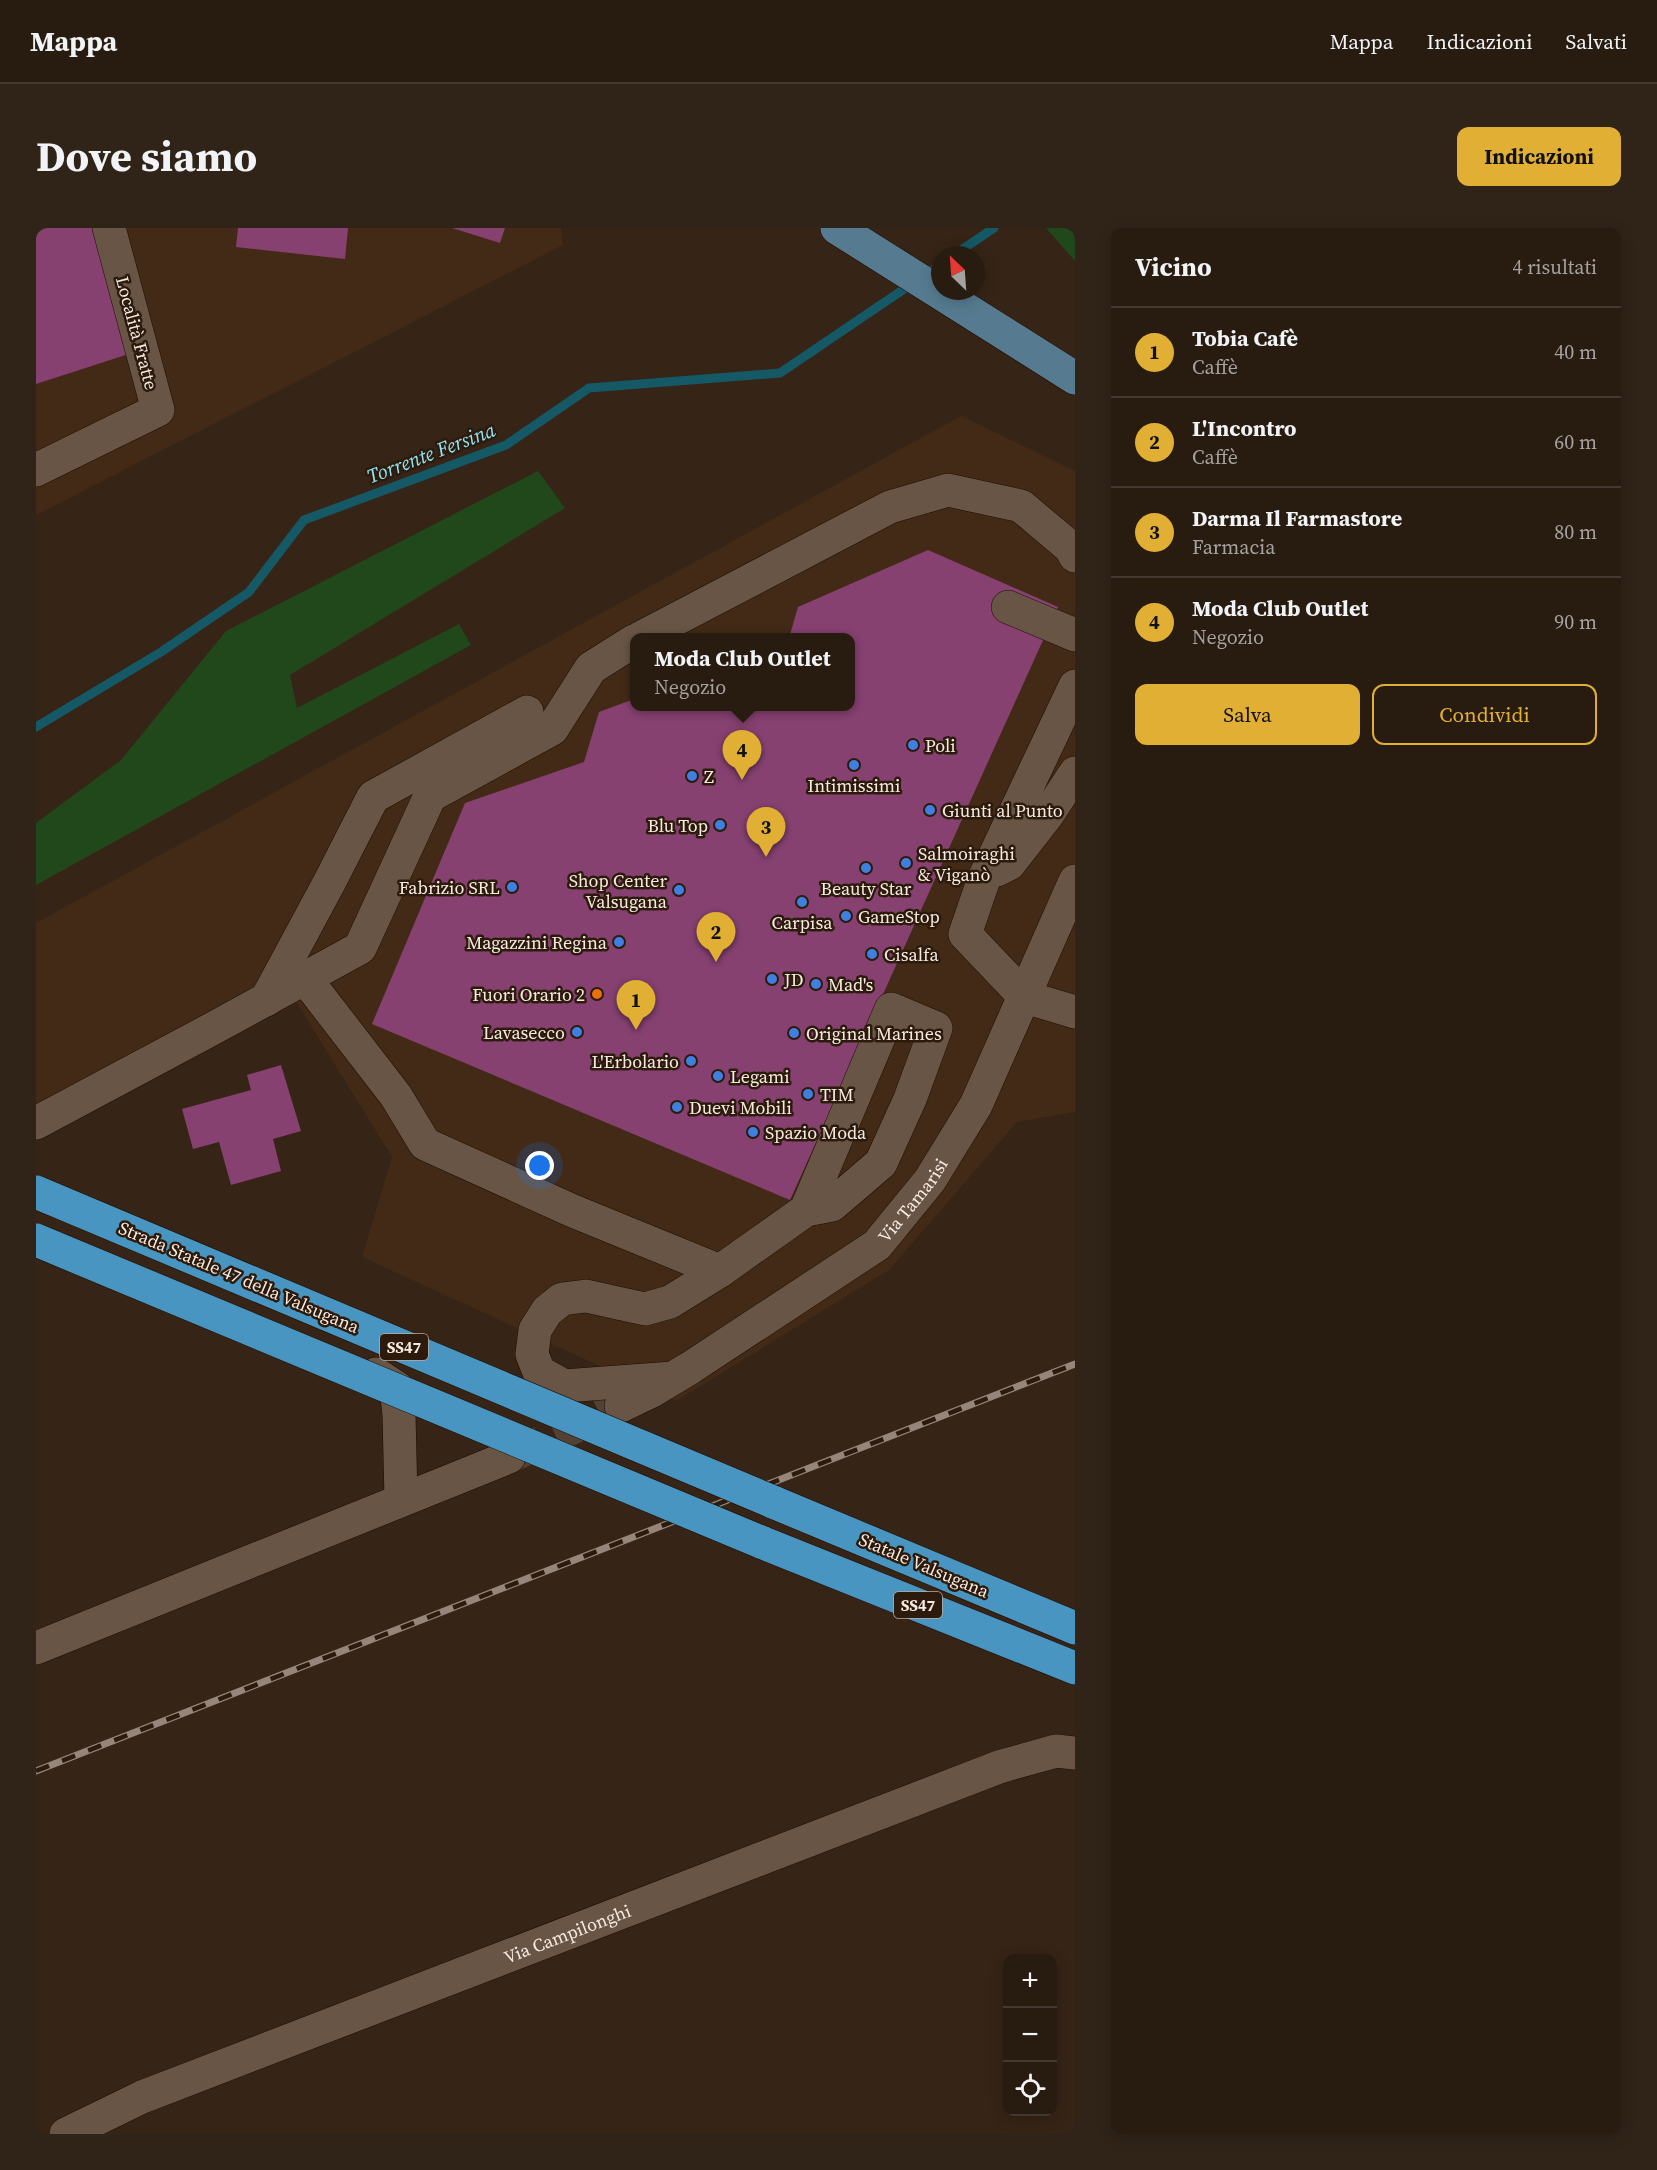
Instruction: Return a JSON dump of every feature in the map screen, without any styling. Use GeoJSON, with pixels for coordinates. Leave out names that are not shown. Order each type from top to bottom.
{"type":"FeatureCollection","features":[{"type":"Feature","properties":{"kind":"highway","name":"Strada Statale 47 della Valsugana"},"geometry":{"type":"LineString","coordinates":[[36,1192],[773,1502]]}},
{"type":"Feature","properties":{"kind":"highway","name":"Statale Valsugana"},"geometry":{"type":"LineString","coordinates":[[36,1240],[761,1542],[1075,1668]]}},
{"type":"Feature","properties":{"kind":"highway","name":"Statale Valsugana"},"geometry":{"type":"LineString","coordinates":[[773,1502],[1075,1628]]}},
{"type":"Feature","properties":{"kind":"main road"},"geometry":{"type":"LineString","coordinates":[[837,228],[1075,378]]}},
{"type":"Feature","properties":{"kind":"street","name":"Località Fratte"},"geometry":{"type":"LineString","coordinates":[[36,470],[158,410],[109,228]]}},
{"type":"Feature","properties":{"kind":"street"},"geometry":{"type":"LineString","coordinates":[[650,633],[890,507],[948,490],[1021,506],[1071,548],[1075,556]]}},
{"type":"Feature","properties":{"kind":"street"},"geometry":{"type":"LineString","coordinates":[[1008,607],[1063,629]]}},
{"type":"Feature","properties":{"kind":"street"},"geometry":{"type":"LineString","coordinates":[[36,1123],[360,948],[430,796],[552,729],[591,668],[630,644]]}},
{"type":"Feature","properties":{"kind":"street"},"geometry":{"type":"LineString","coordinates":[[1075,686],[985,876],[964,934],[1025,997],[1075,1012]]}},
{"type":"Feature","properties":{"kind":"street"},"geometry":{"type":"LineString","coordinates":[[266,1000],[329,883],[387,801],[527,712]]}},
{"type":"Feature","properties":{"kind":"street"},"geometry":{"type":"LineString","coordinates":[[985,876],[1009,864],[1048,814],[1075,772]]}},
{"type":"Feature","properties":{"kind":"street","name":"Via Tamarisi"},"geometry":{"type":"LineString","coordinates":[[621,1406],[673,1378],[877,1245],[930,1180],[976,1105],[1075,881]]}},
{"type":"Feature","properties":{"kind":"street"},"geometry":{"type":"LineString","coordinates":[[305,978],[396,1096],[425,1144],[573,1210],[720,1271]]}},
{"type":"Feature","properties":{"kind":"street"},"geometry":{"type":"LineString","coordinates":[[673,1378],[564,1386],[539,1372],[532,1354],[535,1330],[547,1311],[562,1299],[586,1296],[645,1309],[670,1302],[720,1271],[806,1210],[832,1204],[881,1163],[910,1099],[936,1028],[885,1006],[806,1210]]}},
{"type":"Feature","properties":{"kind":"street"},"geometry":{"type":"LineString","coordinates":[[36,1259],[212,1296],[350,1357],[396,1387],[401,1499]]}},
{"type":"Feature","properties":{"kind":"street"},"geometry":{"type":"LineString","coordinates":[[36,1648],[509,1457]]}},
{"type":"Feature","properties":{"kind":"street","name":"Via Campilonghi"},"geometry":{"type":"LineString","coordinates":[[66,2134],[142,2097],[999,1767],[1056,1751],[1075,1753]]}},
{"type":"Feature","properties":{"kind":"shaded area"},"geometry":{"type":"Polygon","coordinates":[[[36,228],[561,228],[563,245],[36,515],[36,228]]]}},
{"type":"Feature","properties":{"kind":"shaded area"},"geometry":{"type":"Polygon","coordinates":[[[961,416],[1075,471],[1075,1112],[1017,1122],[889,1270],[676,1401],[362,1257],[392,1157],[297,1003],[40,1130],[36,1128],[36,923],[961,416]]]}},
{"type":"Feature","properties":{"kind":"green space"},"geometry":{"type":"Polygon","coordinates":[[[1046,228],[1075,228],[1075,261],[1046,228]]]}},
{"type":"Feature","properties":{"kind":"green space"},"geometry":{"type":"Polygon","coordinates":[[[538,471],[565,508],[290,675],[297,708],[459,624],[471,645],[36,885],[36,823],[121,760],[226,631],[538,471]]]}},
{"type":"Feature","properties":{"kind":"building"},"geometry":{"type":"Polygon","coordinates":[[[36,228],[98,228],[138,351],[36,384],[36,228]]]}},
{"type":"Feature","properties":{"kind":"building"},"geometry":{"type":"Polygon","coordinates":[[[238,228],[348,228],[345,259],[236,247],[238,228]]]}},
{"type":"Feature","properties":{"kind":"building"},"geometry":{"type":"Polygon","coordinates":[[[452,228],[505,228],[500,243],[452,228]]]}},
{"type":"Feature","properties":{"kind":"building","name":"Shop Center Valsugana"},"geometry":{"type":"Polygon","coordinates":[[[928,550],[1058,607],[790,1200],[372,1024],[465,803],[584,762],[599,712],[630,700],[630,711],[855,711],[855,633],[790,633],[798,607],[928,550]]]}},
{"type":"Feature","properties":{"kind":"building"},"geometry":{"type":"Polygon","coordinates":[[[281,1065],[301,1131],[273,1139],[281,1171],[231,1185],[219,1142],[193,1149],[182,1109],[251,1090],[247,1075],[281,1065]]]}},
{"type":"Feature","properties":{"kind":"waterway","name":"Torrente Fersina"},"geometry":{"type":"LineString","coordinates":[[967,246],[994,228]]}},
{"type":"Feature","properties":{"kind":"waterway","name":"Torrente Fersina"},"geometry":{"type":"LineString","coordinates":[[925,275],[931,271]]}},
{"type":"Feature","properties":{"kind":"waterway","name":"Torrente Fersina"},"geometry":{"type":"LineString","coordinates":[[36,727],[161,652],[249,592],[304,520],[506,445],[589,388],[780,373],[913,283]]}},
{"type":"Feature","properties":{"kind":"tunnel"},"geometry":{"type":"LineString","coordinates":[[511,1456],[621,1406]]}},
{"type":"Feature","properties":{"kind":"railway"},"geometry":{"type":"LineString","coordinates":[[36,1771],[1075,1364]]}},
{"type":"Feature","properties":{"kind":"place","name":"Poli"},"geometry":{"type":"Point","coordinates":[913,745]}},
{"type":"Feature","properties":{"kind":"place","name":"Intimissimi"},"geometry":{"type":"Point","coordinates":[854,765]}},
{"type":"Feature","properties":{"kind":"place","name":"Z"},"geometry":{"type":"Point","coordinates":[692,776]}},
{"type":"Feature","properties":{"kind":"place","name":"Moda Club Outlet"},"geometry":{"type":"Point","coordinates":[742,780]}},
{"type":"Feature","properties":{"kind":"place","name":"Giunti al Punto"},"geometry":{"type":"Point","coordinates":[930,810]}},
{"type":"Feature","properties":{"kind":"place","name":"Blu Top"},"geometry":{"type":"Point","coordinates":[720,825]}},
{"type":"Feature","properties":{"kind":"place","name":"Darma Il Farmastore"},"geometry":{"type":"Point","coordinates":[766,857]}},
{"type":"Feature","properties":{"kind":"place","name":"Salmoiraghi & Viganò"},"geometry":{"type":"Point","coordinates":[906,863]}},
{"type":"Feature","properties":{"kind":"place","name":"Beauty Star"},"geometry":{"type":"Point","coordinates":[866,868]}},
{"type":"Feature","properties":{"kind":"place","name":"Fabrizio SRL"},"geometry":{"type":"Point","coordinates":[512,887]}},
{"type":"Feature","properties":{"kind":"place","name":"Shop Center Valsugana"},"geometry":{"type":"Point","coordinates":[679,890]}},
{"type":"Feature","properties":{"kind":"place","name":"Carpisa"},"geometry":{"type":"Point","coordinates":[802,902]}},
{"type":"Feature","properties":{"kind":"place","name":"GameStop"},"geometry":{"type":"Point","coordinates":[846,916]}},
{"type":"Feature","properties":{"kind":"place","name":"Magazzini Regina"},"geometry":{"type":"Point","coordinates":[619,942]}},
{"type":"Feature","properties":{"kind":"place","name":"Cisalfa"},"geometry":{"type":"Point","coordinates":[872,954]}},
{"type":"Feature","properties":{"kind":"place","name":"L'Incontro"},"geometry":{"type":"Point","coordinates":[716,962]}},
{"type":"Feature","properties":{"kind":"place","name":"JD"},"geometry":{"type":"Point","coordinates":[772,979]}},
{"type":"Feature","properties":{"kind":"place","name":"Mad's"},"geometry":{"type":"Point","coordinates":[816,984]}},
{"type":"Feature","properties":{"kind":"place","name":"Fuori Orario 2"},"geometry":{"type":"Point","coordinates":[597,994]}},
{"type":"Feature","properties":{"kind":"place","name":"Tobia Cafè"},"geometry":{"type":"Point","coordinates":[636,1030]}},
{"type":"Feature","properties":{"kind":"place","name":"Lavasecco"},"geometry":{"type":"Point","coordinates":[577,1032]}},
{"type":"Feature","properties":{"kind":"place","name":"Original Marines"},"geometry":{"type":"Point","coordinates":[794,1033]}},
{"type":"Feature","properties":{"kind":"place","name":"L'Erbolario"},"geometry":{"type":"Point","coordinates":[691,1061]}},
{"type":"Feature","properties":{"kind":"place","name":"Legami"},"geometry":{"type":"Point","coordinates":[718,1076]}},
{"type":"Feature","properties":{"kind":"place","name":"TIM"},"geometry":{"type":"Point","coordinates":[808,1094]}},
{"type":"Feature","properties":{"kind":"place","name":"Duevi Mobili"},"geometry":{"type":"Point","coordinates":[677,1107]}},
{"type":"Feature","properties":{"kind":"place","name":"Spazio Moda"},"geometry":{"type":"Point","coordinates":[753,1132]}}]}
